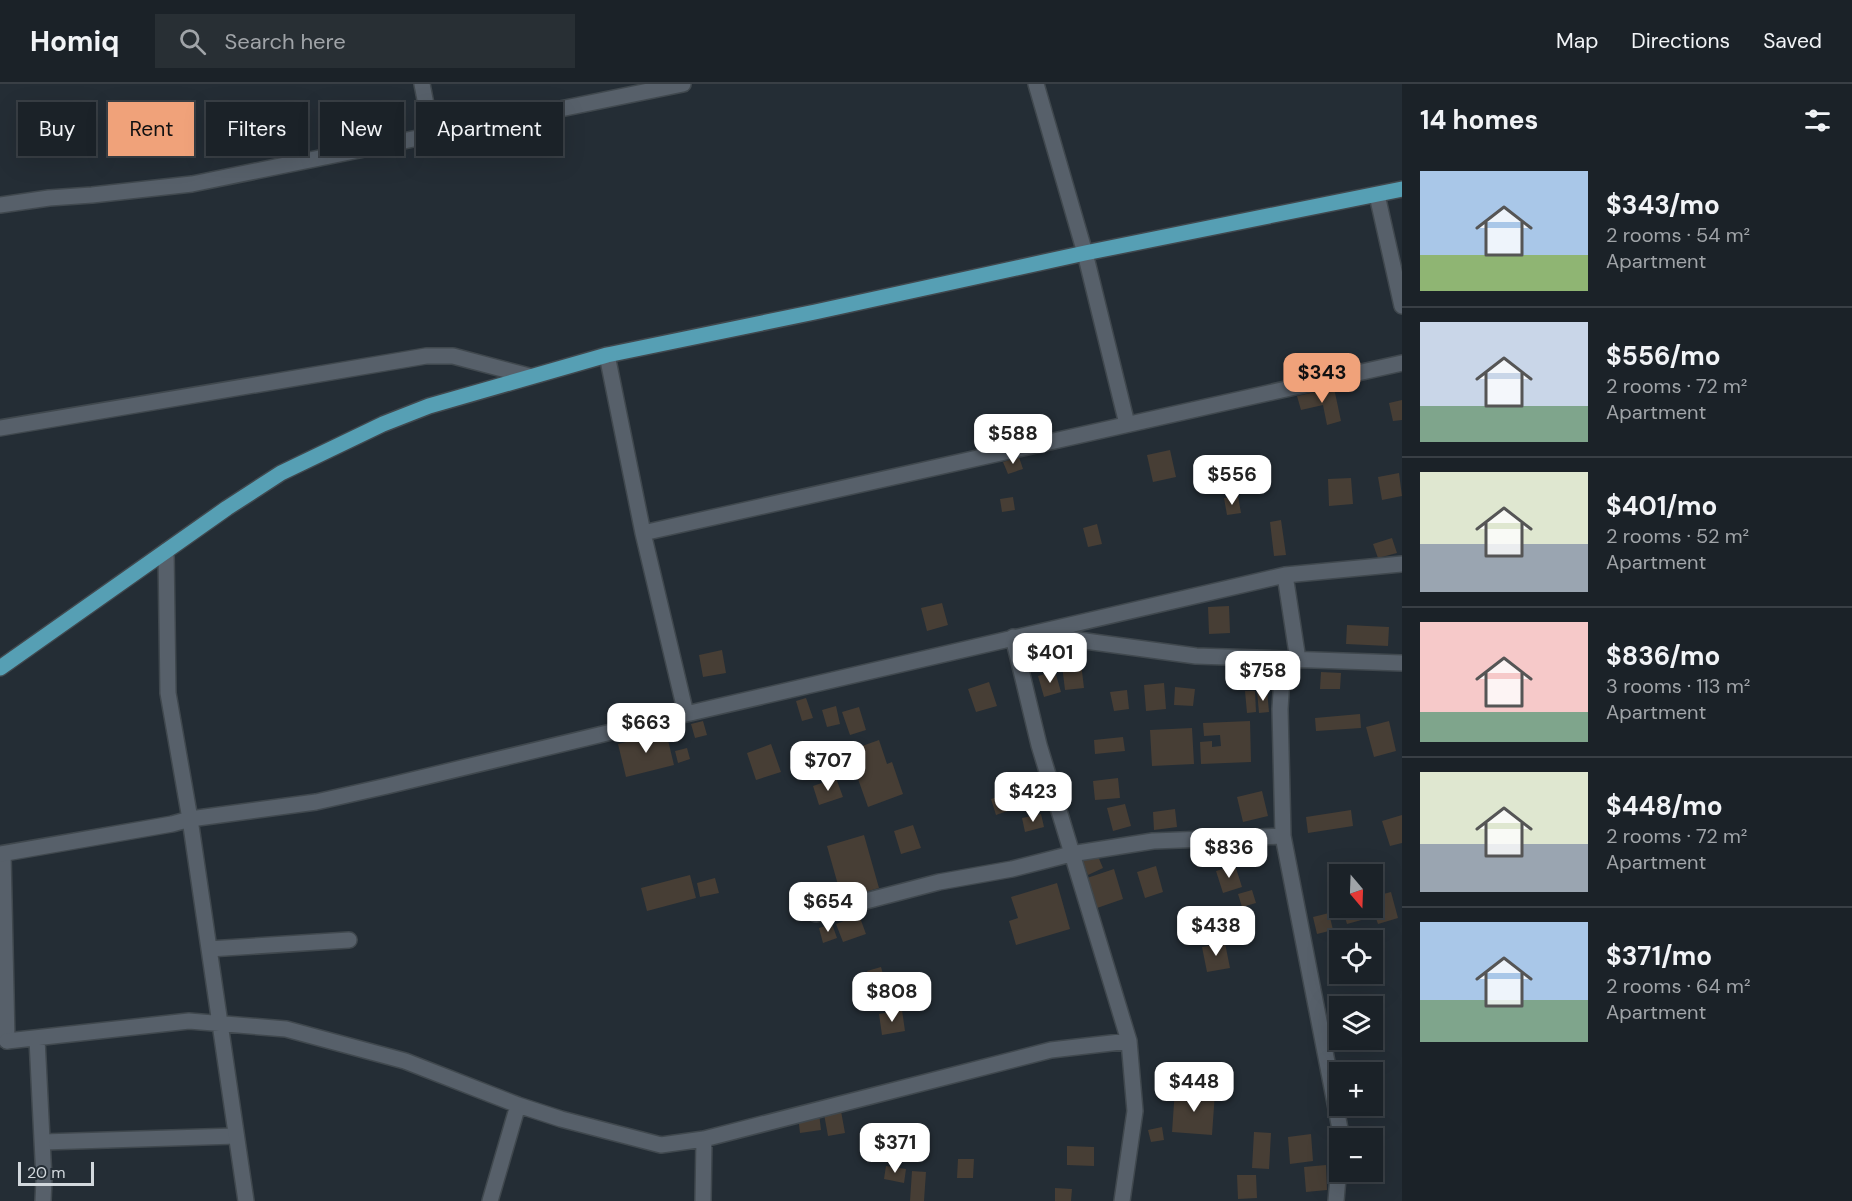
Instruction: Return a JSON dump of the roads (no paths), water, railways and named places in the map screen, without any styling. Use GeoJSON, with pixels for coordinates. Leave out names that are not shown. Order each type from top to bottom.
{"type":"FeatureCollection","features":[{"type":"Feature","properties":{"kind":"main road"},"geometry":{"type":"LineString","coordinates":[[0,668],[227,508],[281,473],[383,424],[429,406],[607,355],[1085,253],[1402,189]]}},
{"type":"Feature","properties":{"kind":"street"},"geometry":{"type":"LineString","coordinates":[[423,84],[426,102]]}},
{"type":"Feature","properties":{"kind":"street"},"geometry":{"type":"LineString","coordinates":[[563,108],[683,84]]}},
{"type":"Feature","properties":{"kind":"street"},"geometry":{"type":"LineString","coordinates":[[1036,84],[1085,253],[1127,424]]}},
{"type":"Feature","properties":{"kind":"street"},"geometry":{"type":"LineString","coordinates":[[0,205],[192,184],[416,138]]}},
{"type":"Feature","properties":{"kind":"street"},"geometry":{"type":"LineString","coordinates":[[1377,195],[1402,306]]}},
{"type":"Feature","properties":{"kind":"street"},"geometry":{"type":"LineString","coordinates":[[607,355],[643,533],[686,714]]}},
{"type":"Feature","properties":{"kind":"street"},"geometry":{"type":"LineString","coordinates":[[0,428],[426,356],[453,356],[529,376]]}},
{"type":"Feature","properties":{"kind":"street"},"geometry":{"type":"LineString","coordinates":[[643,533],[1402,363]]}},
{"type":"Feature","properties":{"kind":"street"},"geometry":{"type":"LineString","coordinates":[[166,551],[168,693],[190,819],[246,1201]]}},
{"type":"Feature","properties":{"kind":"street"},"geometry":{"type":"LineString","coordinates":[[1129,1041],[1051,1050],[704,1139],[661,1145],[561,1119],[518,1105],[405,1061],[286,1029],[189,1021],[7,1041],[2,854],[190,819],[316,802],[1285,574],[1402,564]]}},
{"type":"Feature","properties":{"kind":"street"},"geometry":{"type":"LineString","coordinates":[[1285,574],[1290,660],[1281,709],[1283,836],[1340,1128]]}},
{"type":"Feature","properties":{"kind":"street"},"geometry":{"type":"LineString","coordinates":[[1031,633],[1196,656],[1402,663]]}},
{"type":"Feature","properties":{"kind":"street"},"geometry":{"type":"LineString","coordinates":[[1013,637],[1039,746],[1129,1041],[1135,1111],[1122,1201]]}},
{"type":"Feature","properties":{"kind":"street"},"geometry":{"type":"LineString","coordinates":[[816,914],[939,882],[1012,869],[1071,854],[1153,841],[1283,836]]}},
{"type":"Feature","properties":{"kind":"street"},"geometry":{"type":"LineString","coordinates":[[209,949],[349,940]]}},
{"type":"Feature","properties":{"kind":"street"},"geometry":{"type":"LineString","coordinates":[[37,1038],[43,1142],[43,1201]]}},
{"type":"Feature","properties":{"kind":"street"},"geometry":{"type":"LineString","coordinates":[[490,1201],[518,1105]]}},
{"type":"Feature","properties":{"kind":"street"},"geometry":{"type":"LineString","coordinates":[[43,1142],[236,1136]]}},
{"type":"Feature","properties":{"kind":"street"},"geometry":{"type":"LineString","coordinates":[[703,1201],[704,1139]]}},
{"type":"Feature","properties":{"kind":"street"},"geometry":{"type":"LineString","coordinates":[[1336,1201],[1338,1182]]}}]}
